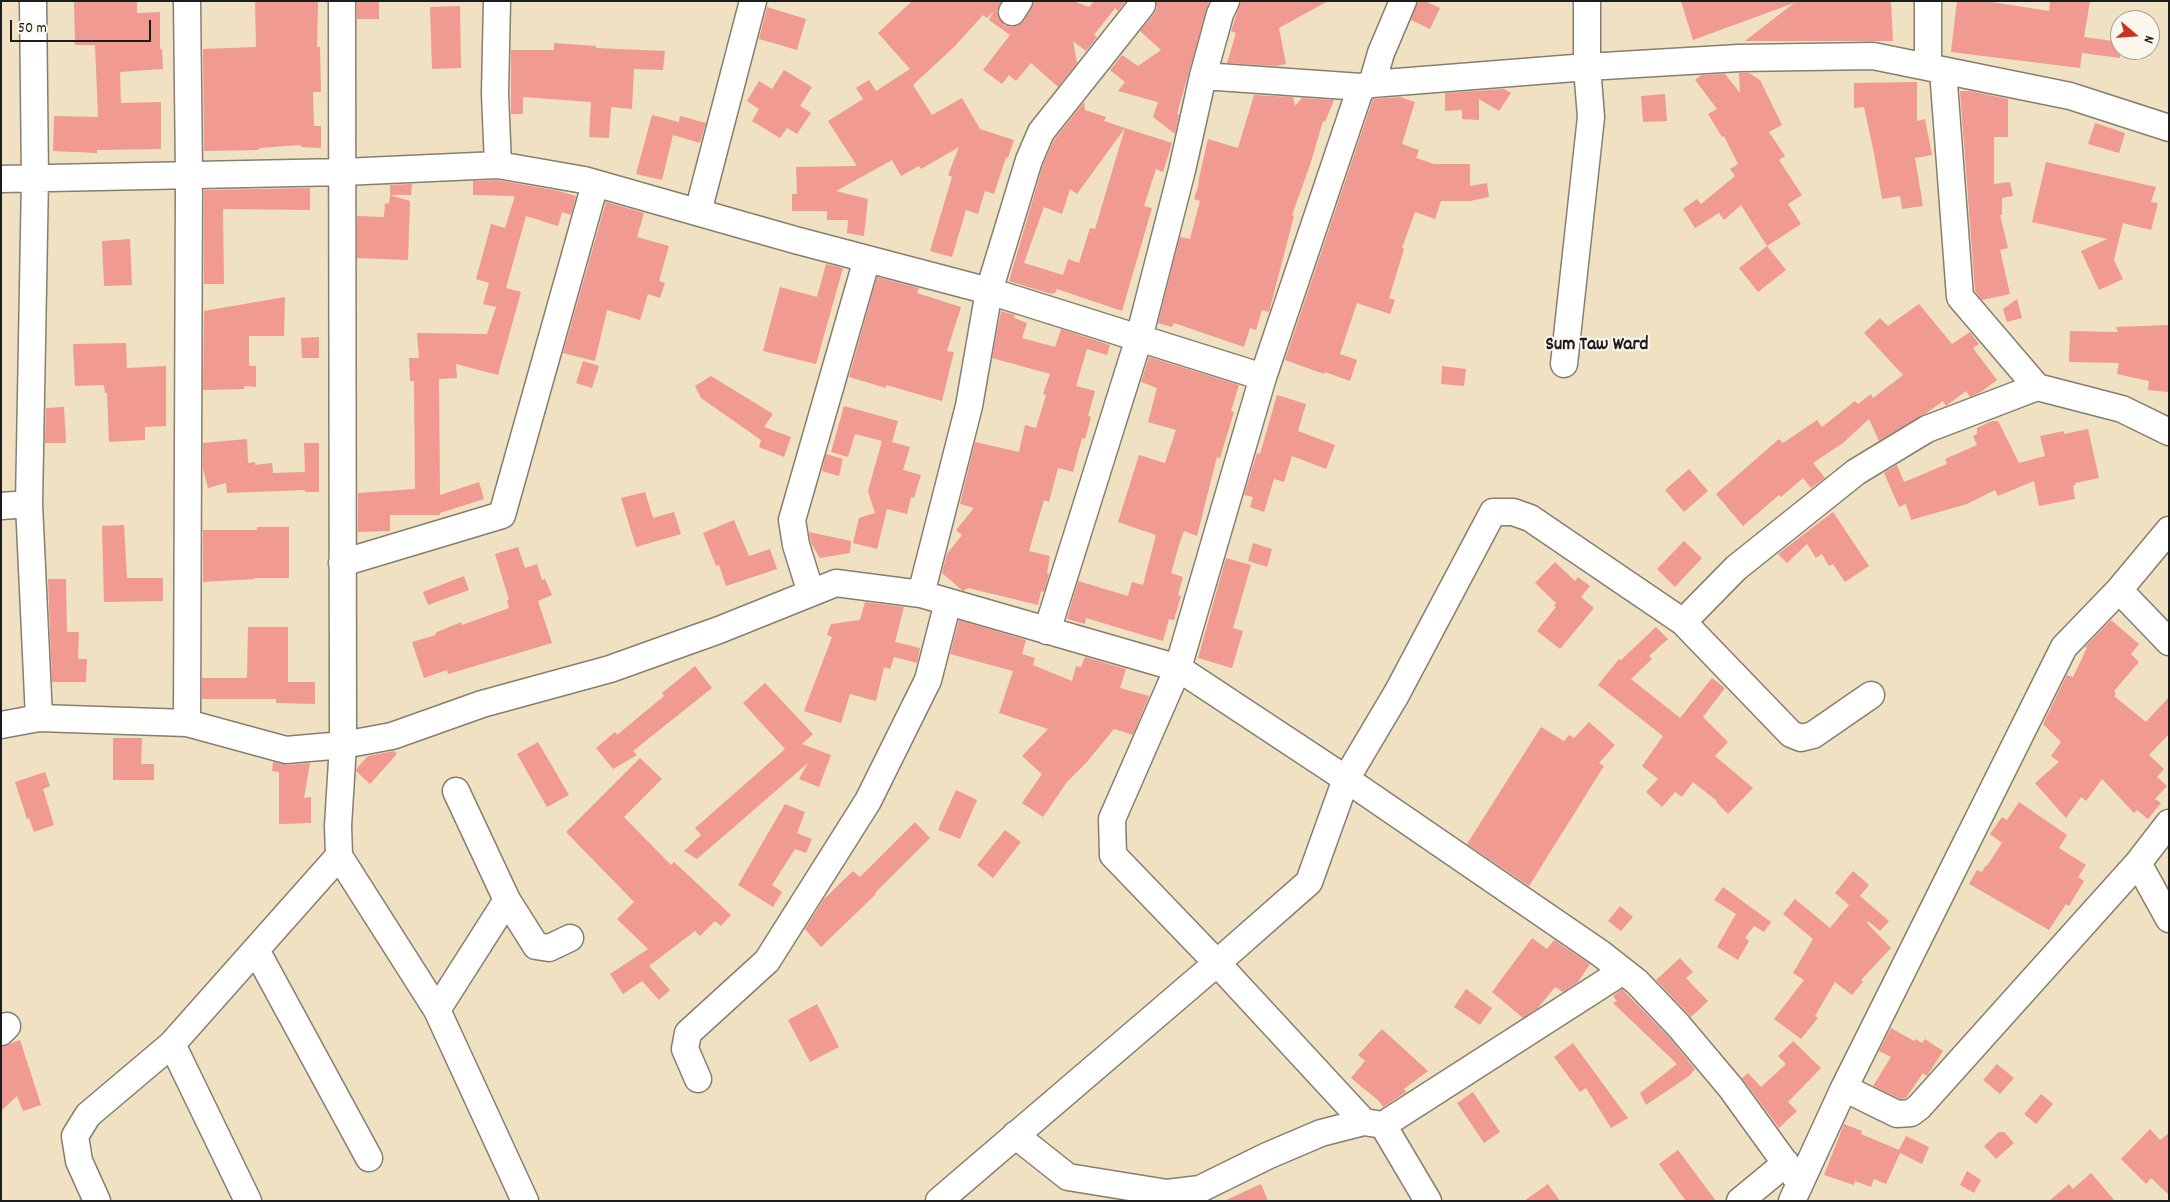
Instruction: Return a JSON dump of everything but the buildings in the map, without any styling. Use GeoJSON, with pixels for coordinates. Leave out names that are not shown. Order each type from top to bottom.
{"type":"FeatureCollection","features":[{"type":"Feature","properties":{"kind":"street"},"geometry":{"type":"LineString","coordinates":[[34,1],[35,178],[29,504],[39,718]]}},
{"type":"Feature","properties":{"kind":"street"},"geometry":{"type":"LineString","coordinates":[[187,1],[189,175],[187,723]]}},
{"type":"Feature","properties":{"kind":"street"},"geometry":{"type":"LineString","coordinates":[[342,1],[343,745],[338,826],[339,856],[437,1010],[525,1201]]}},
{"type":"Feature","properties":{"kind":"street"},"geometry":{"type":"LineString","coordinates":[[497,1],[495,94],[498,165]]}},
{"type":"Feature","properties":{"kind":"street"},"geometry":{"type":"LineString","coordinates":[[698,212],[754,1]]}},
{"type":"Feature","properties":{"kind":"street"},"geometry":{"type":"LineString","coordinates":[[1046,632],[1139,338],[1182,170],[1203,76],[1220,14],[1226,1]]}},
{"type":"Feature","properties":{"kind":"street"},"geometry":{"type":"LineString","coordinates":[[1403,1],[1367,85],[1263,377],[1178,668],[1112,819],[1113,855],[1374,1124],[1428,1201]]}},
{"type":"Feature","properties":{"kind":"street"},"geometry":{"type":"LineString","coordinates":[[1564,364],[1591,117],[1587,66],[1587,1]]}},
{"type":"Feature","properties":{"kind":"street"},"geometry":{"type":"LineString","coordinates":[[1928,1],[1960,297],[2037,387],[2122,409],[2169,432]]}},
{"type":"Feature","properties":{"kind":"street"},"geometry":{"type":"LineString","coordinates":[[921,594],[969,406],[990,291],[1028,160],[1041,132],[1142,5]]}},
{"type":"Feature","properties":{"kind":"street"},"geometry":{"type":"LineString","coordinates":[[1203,76],[1367,85],[1587,66],[1739,58],[1873,56],[2070,96],[2169,128]]}},
{"type":"Feature","properties":{"kind":"street"},"geometry":{"type":"LineString","coordinates":[[1,179],[343,172],[498,165],[584,180],[867,259],[990,291],[1263,377]]}},
{"type":"Feature","properties":{"kind":"street"},"geometry":{"type":"LineString","coordinates":[[342,563],[502,515],[595,184]]}},
{"type":"Feature","properties":{"kind":"street"},"geometry":{"type":"LineString","coordinates":[[811,593],[796,545],[792,520],[867,259]]}},
{"type":"Feature","properties":{"kind":"street"},"geometry":{"type":"LineString","coordinates":[[1683,622],[1736,568],[1856,472],[1927,429],[2037,387]]}},
{"type":"Feature","properties":{"kind":"street"},"geometry":{"type":"LineString","coordinates":[[1,506],[29,504]]}},
{"type":"Feature","properties":{"kind":"street"},"geometry":{"type":"LineString","coordinates":[[939,1201],[1217,963],[1308,882],[1346,779],[1397,693],[1493,512],[1513,512],[1530,518],[1683,622],[1791,734],[1801,738],[1813,734],[1871,695]]}},
{"type":"Feature","properties":{"kind":"street"},"geometry":{"type":"LineString","coordinates":[[1740,1201],[1792,1182],[1844,1088],[2064,647],[2119,590],[2169,530]]}},
{"type":"Feature","properties":{"kind":"street"},"geometry":{"type":"LineString","coordinates":[[1,726],[39,718],[187,723],[286,750],[343,745],[392,736],[482,704],[610,669],[719,630],[836,583],[921,594],[1046,632],[1178,668],[1346,779],[1637,982],[1678,1025],[1731,1088],[1792,1182]]}},
{"type":"Feature","properties":{"kind":"street"},"geometry":{"type":"LineString","coordinates":[[2119,590],[2169,642]]}},
{"type":"Feature","properties":{"kind":"street"},"geometry":{"type":"LineString","coordinates":[[698,1079],[684,1049],[688,1033],[767,960],[868,801],[928,680],[948,602]]}},
{"type":"Feature","properties":{"kind":"street"},"geometry":{"type":"LineString","coordinates":[[456,791],[506,900],[536,946],[549,948],[570,938]]}},
{"type":"Feature","properties":{"kind":"street"},"geometry":{"type":"LineString","coordinates":[[1844,1088],[1897,1114],[1911,1113],[1920,1106],[2138,863],[2169,823]]}},
{"type":"Feature","properties":{"kind":"street"},"geometry":{"type":"LineString","coordinates":[[96,1201],[79,1161],[75,1136],[88,1115],[172,1044],[339,856]]}},
{"type":"Feature","properties":{"kind":"street"},"geometry":{"type":"LineString","coordinates":[[2138,863],[2169,919]]}},
{"type":"Feature","properties":{"kind":"street"},"geometry":{"type":"LineString","coordinates":[[437,1010],[506,900]]}},
{"type":"Feature","properties":{"kind":"street"},"geometry":{"type":"LineString","coordinates":[[256,950],[369,1158]]}},
{"type":"Feature","properties":{"kind":"street"},"geometry":{"type":"LineString","coordinates":[[1015,1135],[1068,1177],[1167,1193],[1200,1189],[1267,1156],[1321,1133],[1374,1124],[1623,971]]}},
{"type":"Feature","properties":{"kind":"street"},"geometry":{"type":"LineString","coordinates":[[172,1044],[248,1201]]}},
{"type":"Feature","properties":{"kind":"district","name":"Sum Taw Ward"},"geometry":{"type":"Point","coordinates":[1597,346]}}]}
